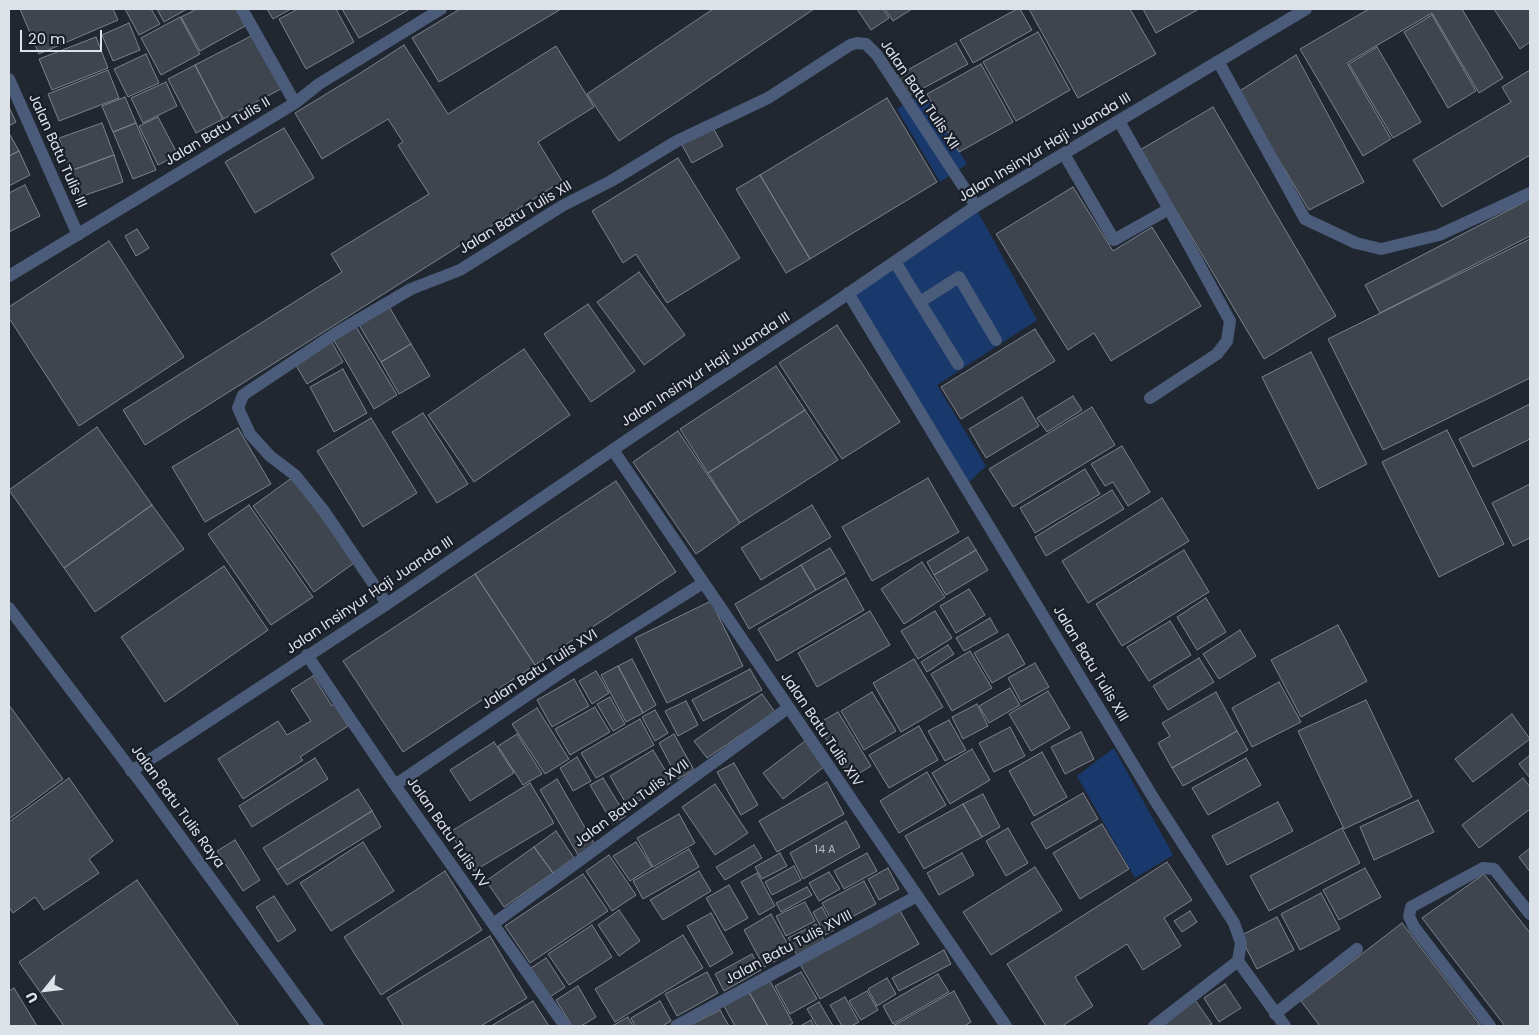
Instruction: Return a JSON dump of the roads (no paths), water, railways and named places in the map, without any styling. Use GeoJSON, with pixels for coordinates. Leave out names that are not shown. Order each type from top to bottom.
{"type":"FeatureCollection","features":[{"type":"Feature","properties":{"kind":"street"},"geometry":{"type":"LineString","coordinates":[[242,9],[295,103]]}},
{"type":"Feature","properties":{"kind":"street","name":"Jalan Insinyur Haji Juanda III"},"geometry":{"type":"LineString","coordinates":[[131,771],[387,604],[976,206],[1306,9]]}},
{"type":"Feature","properties":{"kind":"street","name":"Jalan Batu Tulis II"},"geometry":{"type":"LineString","coordinates":[[9,276],[295,103],[319,84],[435,10]]}},
{"type":"Feature","properties":{"kind":"street","name":"Jalan Batu Tulis XII"},"geometry":{"type":"LineString","coordinates":[[387,604],[324,512],[295,475],[270,456],[250,434],[238,408],[243,395],[336,333],[411,289],[460,270],[562,206],[610,181],[677,140],[768,98],[850,44],[866,44],[878,56],[976,206]]}},
{"type":"Feature","properties":{"kind":"street"},"geometry":{"type":"LineString","coordinates":[[1218,62],[1304,219],[1356,243],[1381,249],[1440,236],[1530,193]]}},
{"type":"Feature","properties":{"kind":"street","name":"Jalan Batu Tulis III"},"geometry":{"type":"LineString","coordinates":[[9,79],[78,235]]}},
{"type":"Feature","properties":{"kind":"street"},"geometry":{"type":"LineString","coordinates":[[1118,121],[1169,209],[1230,321],[1227,341],[1217,354],[1150,398]]}},
{"type":"Feature","properties":{"kind":"street"},"geometry":{"type":"LineString","coordinates":[[1064,154],[1114,240],[1169,209]]}},
{"type":"Feature","properties":{"kind":"street"},"geometry":{"type":"LineString","coordinates":[[895,262],[958,364]]}},
{"type":"Feature","properties":{"kind":"street"},"geometry":{"type":"LineString","coordinates":[[920,302],[959,277],[996,340]]}},
{"type":"Feature","properties":{"kind":"street","name":"Jalan Batu Tulis XIII"},"geometry":{"type":"LineString","coordinates":[[848,294],[1154,799],[1234,923],[1241,942],[1238,961]]}},
{"type":"Feature","properties":{"kind":"street","name":"Jalan Batu Tulis XIV"},"geometry":{"type":"LineString","coordinates":[[613,450],[1006,1026]]}},
{"type":"Feature","properties":{"kind":"street","name":"Jalan Batu Tulis XVI"},"geometry":{"type":"LineString","coordinates":[[395,785],[563,671],[704,583]]}},
{"type":"Feature","properties":{"kind":"street","name":"Jalan Batu Tulis Raya"},"geometry":{"type":"LineString","coordinates":[[9,608],[318,1026]]}},
{"type":"Feature","properties":{"kind":"street","name":"Jalan Batu Tulis XV"},"geometry":{"type":"LineString","coordinates":[[307,656],[395,785],[565,1026]]}},
{"type":"Feature","properties":{"kind":"street","name":"Jalan Batu Tulis XVII"},"geometry":{"type":"LineString","coordinates":[[493,924],[788,708]]}},
{"type":"Feature","properties":{"kind":"street"},"geometry":{"type":"LineString","coordinates":[[1490,1026],[1414,927],[1409,916],[1411,907],[1483,868],[1494,869],[1530,914]]}},
{"type":"Feature","properties":{"kind":"street","name":"Jalan Batu Tulis XVIII"},"geometry":{"type":"LineString","coordinates":[[676,1026],[917,896]]}},
{"type":"Feature","properties":{"kind":"street"},"geometry":{"type":"LineString","coordinates":[[1275,1014],[1357,949]]}},
{"type":"Feature","properties":{"kind":"street"},"geometry":{"type":"LineString","coordinates":[[1154,1026],[1238,961],[1285,1026]]}}]}
